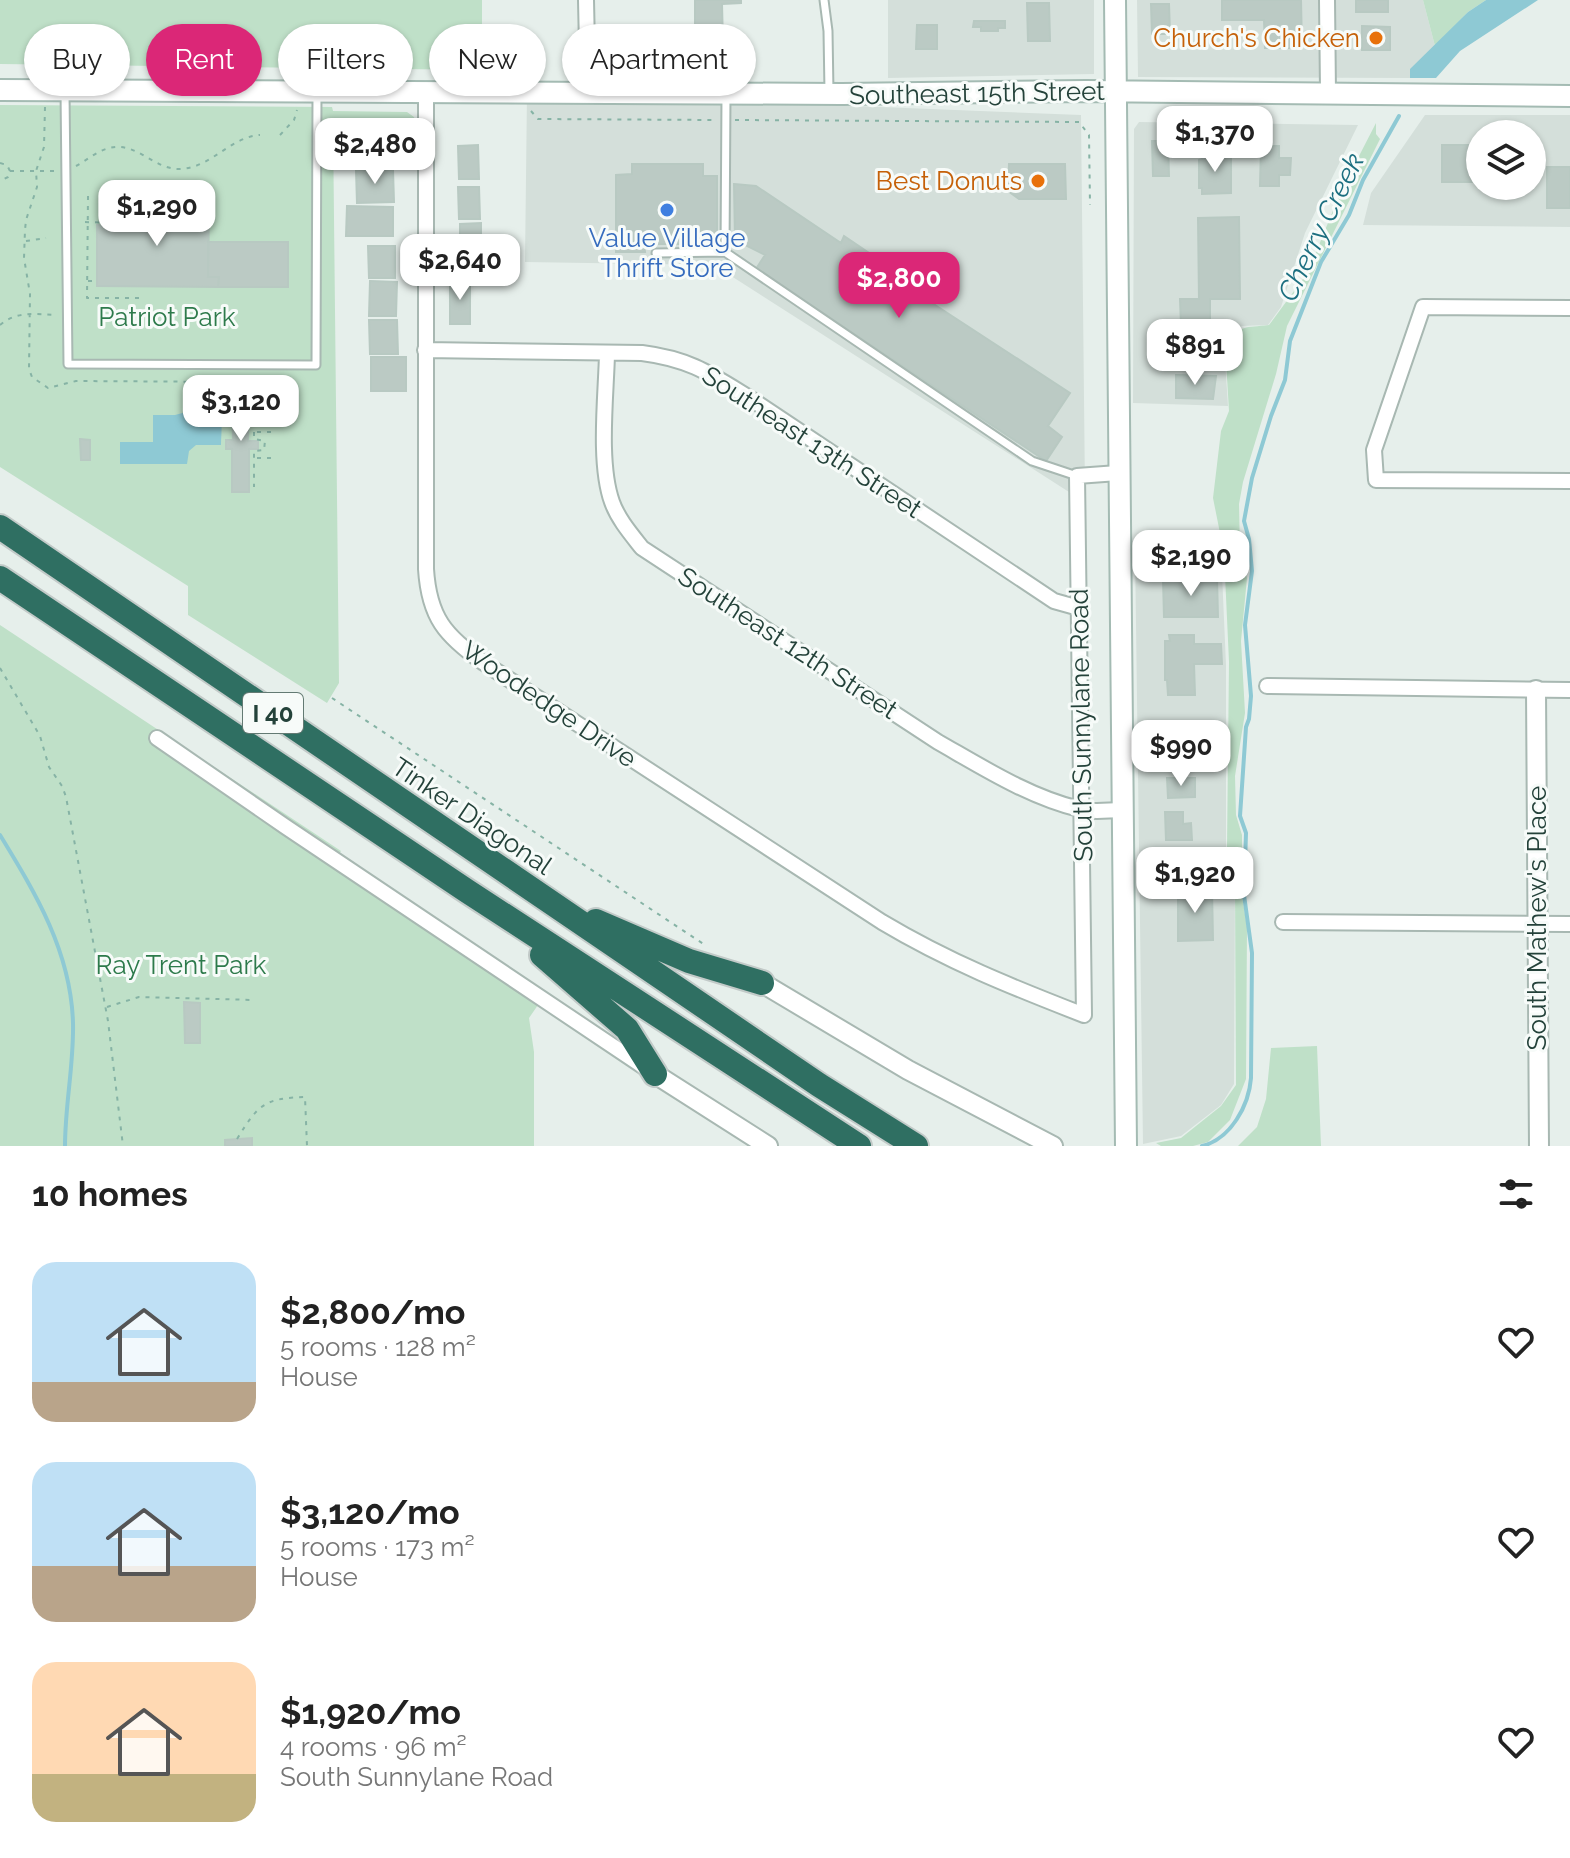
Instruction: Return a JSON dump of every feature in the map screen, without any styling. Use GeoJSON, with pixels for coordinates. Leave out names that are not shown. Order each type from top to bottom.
{"type":"FeatureCollection","features":[{"type":"Feature","properties":{"kind":"highway","name":"Tinker Diagonal"},"geometry":{"type":"LineString","coordinates":[[0,527],[831,1093],[916,1146]]}},
{"type":"Feature","properties":{"kind":"highway","name":"I 40"},"geometry":{"type":"LineString","coordinates":[[0,578],[467,891],[859,1146]]}},
{"type":"Feature","properties":{"kind":"highway"},"geometry":{"type":"LineString","coordinates":[[467,891],[622,1024],[655,1074]]}},
{"type":"Feature","properties":{"kind":"highway"},"geometry":{"type":"LineString","coordinates":[[546,900],[689,961],[762,983]]}},
{"type":"Feature","properties":{"kind":"main road","name":"South Sunnylane Road"},"geometry":{"type":"LineString","coordinates":[[1115,0],[1126,1146]]}},
{"type":"Feature","properties":{"kind":"main road","name":"Southeast 15th Street"},"geometry":{"type":"LineString","coordinates":[[0,90],[24,90]]}},
{"type":"Feature","properties":{"kind":"main road","name":"Southeast 15th Street"},"geometry":{"type":"LineString","coordinates":[[130,90],[278,91]]}},
{"type":"Feature","properties":{"kind":"main road","name":"Southeast 15th Street"},"geometry":{"type":"LineString","coordinates":[[756,94],[1116,91],[1570,96]]}},
{"type":"Feature","properties":{"kind":"main road","name":"Southeast 15th Street"},"geometry":{"type":"LineString","coordinates":[[413,93],[562,93]]}},
{"type":"Feature","properties":{"kind":"street"},"geometry":{"type":"LineString","coordinates":[[586,0],[587,24]]}},
{"type":"Feature","properties":{"kind":"street"},"geometry":{"type":"LineString","coordinates":[[1327,0],[1328,92]]}},
{"type":"Feature","properties":{"kind":"street","name":"Woodedge Drive"},"geometry":{"type":"LineString","coordinates":[[426,93],[428,597],[442,626],[458,645],[882,922],[933,952],[988,978],[1084,1015]]}},
{"type":"Feature","properties":{"kind":"street"},"geometry":{"type":"LineString","coordinates":[[1570,308],[1423,307],[1374,450],[1376,480],[1570,481]]}},
{"type":"Feature","properties":{"kind":"street","name":"Southeast 13th Street"},"geometry":{"type":"LineString","coordinates":[[425,350],[642,353],[673,357],[700,368],[748,397],[1054,601],[1079,608]]}},
{"type":"Feature","properties":{"kind":"street","name":"Southeast 12th Street"},"geometry":{"type":"LineString","coordinates":[[607,354],[605,465],[612,502],[626,529],[642,548],[938,742],[1047,799],[1082,810],[1122,810]]}},
{"type":"Feature","properties":{"kind":"street"},"geometry":{"type":"LineString","coordinates":[[1077,476],[1118,473]]}},
{"type":"Feature","properties":{"kind":"street","name":"South Sunnylane Road"},"geometry":{"type":"LineString","coordinates":[[1077,476],[1084,1015]]}},
{"type":"Feature","properties":{"kind":"street"},"geometry":{"type":"LineString","coordinates":[[1267,686],[1570,690]]}},
{"type":"Feature","properties":{"kind":"street","name":"South Mathew's Place"},"geometry":{"type":"LineString","coordinates":[[1536,690],[1539,1146]]}},
{"type":"Feature","properties":{"kind":"street"},"geometry":{"type":"LineString","coordinates":[[157,738],[655,1074],[768,1146]]}},
{"type":"Feature","properties":{"kind":"street"},"geometry":{"type":"LineString","coordinates":[[1283,922],[1570,924]]}},
{"type":"Feature","properties":{"kind":"street"},"geometry":{"type":"LineString","coordinates":[[762,983],[908,1070],[1053,1146]]}},
{"type":"Feature","properties":{"kind":"lane"},"geometry":{"type":"LineString","coordinates":[[824,0],[829,94]]}},
{"type":"Feature","properties":{"kind":"lane"},"geometry":{"type":"LineString","coordinates":[[65,96],[68,364],[316,365],[317,96]]}},
{"type":"Feature","properties":{"kind":"lane"},"geometry":{"type":"LineString","coordinates":[[725,252],[726,96]]}},
{"type":"Feature","properties":{"kind":"lane"},"geometry":{"type":"LineString","coordinates":[[656,253],[725,252],[1032,461],[1077,476]]}},
{"type":"Feature","properties":{"kind":"path"},"geometry":{"type":"LineString","coordinates":[[45,107],[44,147],[36,171],[37,187],[26,220],[29,369],[32,377],[48,388],[76,381],[243,382],[254,391]]}},
{"type":"Feature","properties":{"kind":"path"},"geometry":{"type":"LineString","coordinates":[[280,135],[294,120],[297,109]]}},
{"type":"Feature","properties":{"kind":"path"},"geometry":{"type":"LineString","coordinates":[[530,110],[538,119],[1079,122],[1089,135],[1090,205]]}},
{"type":"Feature","properties":{"kind":"path"},"geometry":{"type":"LineString","coordinates":[[73,166],[101,151],[116,147],[129,148],[169,168],[188,168],[215,157],[248,135],[260,135]]}},
{"type":"Feature","properties":{"kind":"path"},"geometry":{"type":"LineString","coordinates":[[0,163],[7,165],[10,171],[8,177],[0,181]]}},
{"type":"Feature","properties":{"kind":"path"},"geometry":{"type":"LineString","coordinates":[[10,171],[57,171]]}},
{"type":"Feature","properties":{"kind":"path"},"geometry":{"type":"LineString","coordinates":[[88,196],[87,298],[144,298]]}},
{"type":"Feature","properties":{"kind":"path"},"geometry":{"type":"LineString","coordinates":[[86,222],[148,224]]}},
{"type":"Feature","properties":{"kind":"path"},"geometry":{"type":"LineString","coordinates":[[25,241],[46,238]]}},
{"type":"Feature","properties":{"kind":"path"},"geometry":{"type":"LineString","coordinates":[[87,281],[96,281]]}},
{"type":"Feature","properties":{"kind":"path"},"geometry":{"type":"LineString","coordinates":[[0,325],[8,319],[29,314],[66,315]]}},
{"type":"Feature","properties":{"kind":"path"},"geometry":{"type":"LineString","coordinates":[[254,487],[254,451],[264,450],[265,441],[254,439],[254,391],[258,389],[258,364]]}},
{"type":"Feature","properties":{"kind":"path"},"geometry":{"type":"LineString","coordinates":[[254,432],[275,432]]}},
{"type":"Feature","properties":{"kind":"path"},"geometry":{"type":"LineString","coordinates":[[254,458],[275,458]]}},
{"type":"Feature","properties":{"kind":"path"},"geometry":{"type":"LineString","coordinates":[[0,668],[40,736],[49,767],[66,797],[106,1007],[123,1146]]}},
{"type":"Feature","properties":{"kind":"path","name":"Tinker Diagonal"},"geometry":{"type":"LineString","coordinates":[[332,698],[710,949]]}},
{"type":"Feature","properties":{"kind":"path"},"geometry":{"type":"LineString","coordinates":[[106,1007],[139,997],[254,1000]]}},
{"type":"Feature","properties":{"kind":"path"},"geometry":{"type":"LineString","coordinates":[[237,1139],[252,1116],[271,1101],[305,1097],[307,1146]]}},
{"type":"Feature","properties":{"kind":"shaded area"},"geometry":{"type":"Polygon","coordinates":[[[888,0],[1094,0],[1094,74],[888,78],[888,0]]]}},
{"type":"Feature","properties":{"kind":"shaded area"},"geometry":{"type":"Polygon","coordinates":[[[1137,0],[1423,0],[1435,46],[1411,69],[1410,78],[1138,77],[1137,0]]]}},
{"type":"Feature","properties":{"kind":"shaded area"},"geometry":{"type":"Polygon","coordinates":[[[546,94],[1081,115],[1085,493],[1069,492],[714,265],[525,262],[527,96],[546,94]]]}},
{"type":"Feature","properties":{"kind":"shaded area"},"geometry":{"type":"Polygon","coordinates":[[[1425,115],[1570,115],[1570,227],[1363,225],[1371,193],[1425,115]]]}},
{"type":"Feature","properties":{"kind":"shaded area"},"geometry":{"type":"Polygon","coordinates":[[[1139,122],[1358,125],[1305,233],[1281,307],[1268,325],[1242,326],[1224,344],[1228,406],[1133,403],[1134,129],[1139,122]]]}},
{"type":"Feature","properties":{"kind":"shaded area"},"geometry":{"type":"Polygon","coordinates":[[[1135,550],[1221,551],[1226,665],[1226,849],[1232,849],[1235,887],[1234,1084],[1221,1105],[1181,1136],[1143,1144],[1135,550]]]}},
{"type":"Feature","properties":{"kind":"green space"},"geometry":{"type":"Polygon","coordinates":[[[0,0],[482,0],[482,24],[429,24],[429,69],[413,69],[413,24],[278,24],[278,67],[262,67],[262,24],[146,24],[146,66],[130,66],[130,24],[24,24],[24,64],[0,64],[0,0]]]}},
{"type":"Feature","properties":{"kind":"green space"},"geometry":{"type":"Polygon","coordinates":[[[1423,0],[1486,0],[1468,12],[1435,46],[1423,0]]]}},
{"type":"Feature","properties":{"kind":"green space","name":"Patriot Park"},"geometry":{"type":"Polygon","coordinates":[[[0,105],[332,107],[333,111],[407,112],[414,117],[416,124],[333,124],[339,683],[327,703],[188,615],[188,586],[0,467],[0,105]]]}},
{"type":"Feature","properties":{"kind":"green space"},"geometry":{"type":"Polygon","coordinates":[[[1376,123],[1376,134],[1380,139],[1287,326],[1239,504],[1240,551],[1247,578],[1241,641],[1245,713],[1235,776],[1236,815],[1242,835],[1242,896],[1247,927],[1246,1079],[1230,1120],[1208,1142],[1193,1146],[1161,1146],[1156,1143],[1181,1138],[1221,1106],[1236,1085],[1235,886],[1233,849],[1227,848],[1229,662],[1224,553],[1213,498],[1221,431],[1229,411],[1225,344],[1240,330],[1269,325],[1308,272],[1341,191],[1376,123]]]}},
{"type":"Feature","properties":{"kind":"green space","name":"Ray Trent Park"},"geometry":{"type":"Polygon","coordinates":[[[0,625],[341,851],[331,866],[538,1005],[529,1018],[534,1052],[534,1146],[0,1146],[0,625]]]}},
{"type":"Feature","properties":{"kind":"green space"},"geometry":{"type":"Polygon","coordinates":[[[1317,1046],[1321,1146],[1238,1146],[1257,1127],[1266,1099],[1271,1048],[1317,1046]]]}},
{"type":"Feature","properties":{"kind":"water"},"geometry":{"type":"Polygon","coordinates":[[[1486,0],[1538,0],[1460,51],[1436,78],[1410,78],[1410,69],[1468,12],[1486,0]]]}},
{"type":"Feature","properties":{"kind":"water"},"geometry":{"type":"Polygon","coordinates":[[[212,405],[221,417],[221,445],[196,445],[189,451],[187,464],[120,464],[120,442],[153,442],[153,415],[175,415],[212,405]]]}},
{"type":"Feature","properties":{"kind":"building"},"geometry":{"type":"Polygon","coordinates":[[[695,0],[741,0],[741,3],[722,4],[723,24],[695,24],[695,0]]]}},
{"type":"Feature","properties":{"kind":"building"},"geometry":{"type":"Polygon","coordinates":[[[1222,0],[1301,0],[1302,48],[1265,48],[1264,20],[1222,20],[1222,0]]]}},
{"type":"Feature","properties":{"kind":"building"},"geometry":{"type":"Polygon","coordinates":[[[1356,0],[1388,0],[1388,12],[1356,12],[1356,0]]]}},
{"type":"Feature","properties":{"kind":"building"},"geometry":{"type":"Polygon","coordinates":[[[1027,3],[1049,3],[1050,41],[1028,41],[1027,3]]]}},
{"type":"Feature","properties":{"kind":"building"},"geometry":{"type":"Polygon","coordinates":[[[1151,4],[1169,4],[1170,34],[1152,34],[1151,4]]]}},
{"type":"Feature","properties":{"kind":"building"},"geometry":{"type":"Polygon","coordinates":[[[974,21],[1005,21],[1005,28],[981,31],[981,27],[973,27],[974,21]]]}},
{"type":"Feature","properties":{"kind":"building"},"geometry":{"type":"Polygon","coordinates":[[[917,25],[937,25],[937,49],[916,49],[917,25]]]}},
{"type":"Feature","properties":{"kind":"building","name":"Church's Chicken"},"geometry":{"type":"Polygon","coordinates":[[[1362,26],[1390,27],[1390,50],[1362,50],[1362,26]]]}},
{"type":"Feature","properties":{"kind":"building"},"geometry":{"type":"Polygon","coordinates":[[[363,129],[392,129],[392,164],[363,164],[363,129]]]}},
{"type":"Feature","properties":{"kind":"building"},"geometry":{"type":"Polygon","coordinates":[[[1152,141],[1168,141],[1169,176],[1153,176],[1152,141]]]}},
{"type":"Feature","properties":{"kind":"building"},"geometry":{"type":"Polygon","coordinates":[[[478,145],[479,179],[459,179],[458,146],[478,145]]]}},
{"type":"Feature","properties":{"kind":"building"},"geometry":{"type":"Polygon","coordinates":[[[1442,145],[1466,145],[1466,182],[1442,182],[1442,145]]]}},
{"type":"Feature","properties":{"kind":"building"},"geometry":{"type":"Polygon","coordinates":[[[1261,146],[1279,146],[1279,158],[1291,158],[1290,175],[1279,175],[1279,186],[1260,186],[1261,146]]]}},
{"type":"Feature","properties":{"kind":"building"},"geometry":{"type":"Polygon","coordinates":[[[1231,153],[1231,193],[1202,194],[1202,188],[1199,188],[1199,160],[1202,154],[1231,153]]]}},
{"type":"Feature","properties":{"kind":"building","name":"Value Village Thrift Store"},"geometry":{"type":"Polygon","coordinates":[[[632,164],[703,164],[703,176],[717,176],[717,244],[644,244],[645,252],[616,252],[616,175],[632,174],[632,164]]]}},
{"type":"Feature","properties":{"kind":"building"},"geometry":{"type":"Polygon","coordinates":[[[1009,164],[1065,164],[1066,199],[1019,199],[1008,191],[1009,164]]]}},
{"type":"Feature","properties":{"kind":"building"},"geometry":{"type":"Polygon","coordinates":[[[1547,167],[1570,167],[1570,208],[1547,208],[1547,167]]]}},
{"type":"Feature","properties":{"kind":"building"},"geometry":{"type":"Polygon","coordinates":[[[356,170],[393,170],[394,202],[357,203],[356,170]]]}},
{"type":"Feature","properties":{"kind":"building"},"geometry":{"type":"Polygon","coordinates":[[[734,184],[756,186],[841,243],[844,236],[909,280],[906,286],[1070,393],[1048,426],[1062,437],[1046,461],[756,269],[765,255],[735,240],[734,184]]]}},
{"type":"Feature","properties":{"kind":"building"},"geometry":{"type":"Polygon","coordinates":[[[164,186],[164,209],[209,209],[208,277],[219,277],[218,287],[97,286],[97,225],[148,226],[148,222],[144,221],[144,187],[164,186]]]}},
{"type":"Feature","properties":{"kind":"building"},"geometry":{"type":"Polygon","coordinates":[[[458,187],[479,187],[480,219],[459,219],[458,187]]]}},
{"type":"Feature","properties":{"kind":"building"},"geometry":{"type":"Polygon","coordinates":[[[347,206],[393,207],[393,236],[346,236],[347,206]]]}},
{"type":"Feature","properties":{"kind":"building"},"geometry":{"type":"Polygon","coordinates":[[[1239,217],[1240,299],[1210,299],[1210,325],[1181,325],[1180,299],[1199,299],[1198,218],[1239,217]]]}},
{"type":"Feature","properties":{"kind":"building"},"geometry":{"type":"Polygon","coordinates":[[[481,223],[481,243],[460,243],[460,224],[481,223]]]}},
{"type":"Feature","properties":{"kind":"building"},"geometry":{"type":"Polygon","coordinates":[[[208,242],[288,242],[288,287],[218,287],[219,277],[208,277],[208,242]]]}},
{"type":"Feature","properties":{"kind":"building"},"geometry":{"type":"Polygon","coordinates":[[[368,246],[395,246],[395,278],[369,278],[368,246]]]}},
{"type":"Feature","properties":{"kind":"building"},"geometry":{"type":"Polygon","coordinates":[[[450,279],[470,279],[470,324],[450,324],[450,279]]]}},
{"type":"Feature","properties":{"kind":"building"},"geometry":{"type":"Polygon","coordinates":[[[370,281],[397,282],[396,316],[369,316],[370,281]]]}},
{"type":"Feature","properties":{"kind":"building"},"geometry":{"type":"Polygon","coordinates":[[[369,320],[397,320],[398,354],[370,354],[369,320]]]}},
{"type":"Feature","properties":{"kind":"building"},"geometry":{"type":"Polygon","coordinates":[[[371,357],[406,357],[406,391],[371,391],[371,357]]]}},
{"type":"Feature","properties":{"kind":"building"},"geometry":{"type":"Polygon","coordinates":[[[1176,375],[1216,376],[1213,399],[1176,398],[1176,375]]]}},
{"type":"Feature","properties":{"kind":"building"},"geometry":{"type":"Polygon","coordinates":[[[236,391],[249,391],[248,441],[258,441],[258,449],[249,449],[249,492],[232,492],[232,449],[226,449],[226,440],[233,440],[232,398],[236,398],[236,391]]]}},
{"type":"Feature","properties":{"kind":"building"},"geometry":{"type":"Polygon","coordinates":[[[80,439],[90,440],[90,460],[81,460],[80,439]]]}},
{"type":"Feature","properties":{"kind":"building"},"geometry":{"type":"Polygon","coordinates":[[[1217,578],[1218,617],[1164,617],[1163,579],[1217,578]]]}},
{"type":"Feature","properties":{"kind":"building"},"geometry":{"type":"Polygon","coordinates":[[[1169,635],[1194,635],[1194,644],[1221,644],[1222,664],[1194,664],[1195,695],[1168,695],[1165,641],[1170,641],[1169,635]]]}},
{"type":"Feature","properties":{"kind":"building"},"geometry":{"type":"Polygon","coordinates":[[[1167,778],[1195,778],[1195,797],[1168,798],[1167,778]]]}},
{"type":"Feature","properties":{"kind":"building"},"geometry":{"type":"Polygon","coordinates":[[[1165,812],[1183,812],[1183,824],[1191,823],[1192,840],[1166,840],[1165,812]]]}},
{"type":"Feature","properties":{"kind":"building"},"geometry":{"type":"Polygon","coordinates":[[[1212,889],[1213,940],[1178,941],[1178,890],[1212,889]]]}},
{"type":"Feature","properties":{"kind":"building"},"geometry":{"type":"Polygon","coordinates":[[[184,1002],[200,1003],[200,1043],[185,1043],[184,1002]]]}},
{"type":"Feature","properties":{"kind":"building"},"geometry":{"type":"Polygon","coordinates":[[[252,1138],[252,1146],[225,1146],[225,1140],[252,1138]]]}},
{"type":"Feature","properties":{"kind":"waterway","name":"Cherry Creek"},"geometry":{"type":"LineString","coordinates":[[1202,1146],[1222,1136],[1237,1120],[1247,1099],[1251,1078],[1252,953],[1244,895],[1246,833],[1240,816],[1251,696],[1245,625],[1252,571],[1244,521],[1252,478],[1285,380],[1290,341],[1321,262],[1349,215],[1363,180],[1399,116]]}},
{"type":"Feature","properties":{"kind":"waterway"},"geometry":{"type":"LineString","coordinates":[[0,835],[49,924],[66,972],[73,1038],[65,1146]]}},
{"type":"Feature","properties":{"kind":"place","name":"Church's Chicken"},"geometry":{"type":"Point","coordinates":[1376,38]}},
{"type":"Feature","properties":{"kind":"place","name":"Best Donuts"},"geometry":{"type":"Point","coordinates":[1038,181]}},
{"type":"Feature","properties":{"kind":"place","name":"Value Village Thrift Store"},"geometry":{"type":"Point","coordinates":[667,210]}}]}
